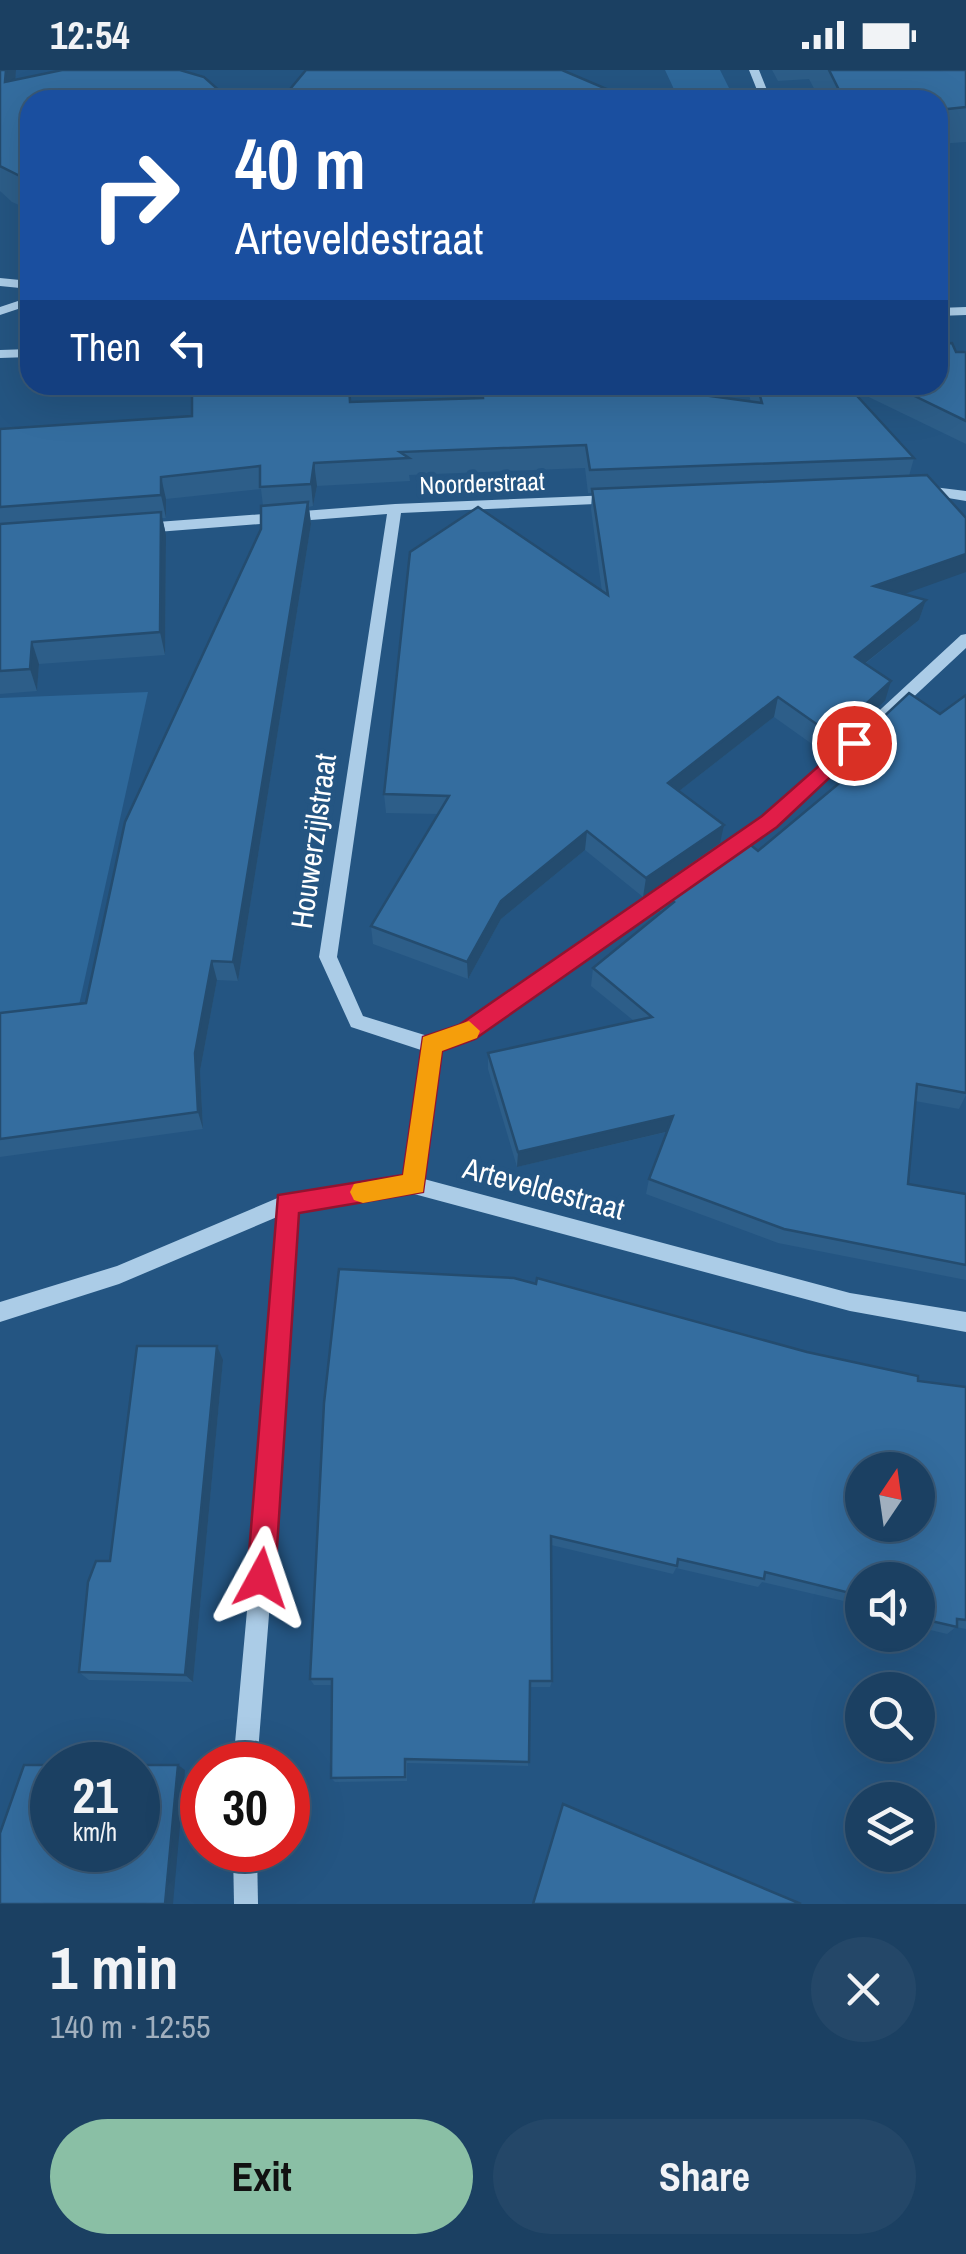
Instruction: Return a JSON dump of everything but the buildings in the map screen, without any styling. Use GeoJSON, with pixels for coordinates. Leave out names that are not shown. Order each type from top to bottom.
{"type":"FeatureCollection","features":[{"type":"Feature","properties":{"kind":"street"},"geometry":{"type":"LineString","coordinates":[[910,489],[966,496]]}},
{"type":"Feature","properties":{"kind":"street","name":"Noorderstraat"},"geometry":{"type":"LineString","coordinates":[[118,530],[395,509],[632,500]]}},
{"type":"Feature","properties":{"kind":"street","name":"Houwerzijlstraat"},"geometry":{"type":"LineString","coordinates":[[395,509],[328,957],[357,1022],[431,1044]]}},
{"type":"Feature","properties":{"kind":"street"},"geometry":{"type":"LineString","coordinates":[[706,866],[769,822],[966,638]]}},
{"type":"Feature","properties":{"kind":"street"},"geometry":{"type":"LineString","coordinates":[[414,1184],[431,1044],[467,1032],[690,877]]}},
{"type":"Feature","properties":{"kind":"street","name":"Arteveldestraat"},"geometry":{"type":"LineString","coordinates":[[0,1312],[119,1275],[287,1203],[414,1184],[850,1302],[966,1322]]}},
{"type":"Feature","properties":{"kind":"street"},"geometry":{"type":"LineString","coordinates":[[247,1742],[277,1390],[287,1203]]}},
{"type":"Feature","properties":{"kind":"street"},"geometry":{"type":"LineString","coordinates":[[246,1872],[246,1904]]}},
{"type":"Feature","properties":{"kind":"shaded area"},"geometry":{"type":"Polygon","coordinates":[[[665,70],[720,70],[730,90],[674,90],[665,70]]]}},
{"type":"Feature","properties":{"kind":"shaded area"},"geometry":{"type":"Polygon","coordinates":[[[148,692],[79,1005],[0,1015],[0,698],[148,692]]]}},
{"type":"Feature","properties":{"kind":"slow traffic"},"geometry":{"type":"LineString","coordinates":[[363,1192],[414,1184],[431,1044],[469,1031]]}},
{"type":"Feature","properties":{"kind":"route"},"geometry":{"type":"LineString","coordinates":[[261,1578],[287,1203],[414,1184],[431,1044],[467,1032],[769,822],[854,743]]}}]}
